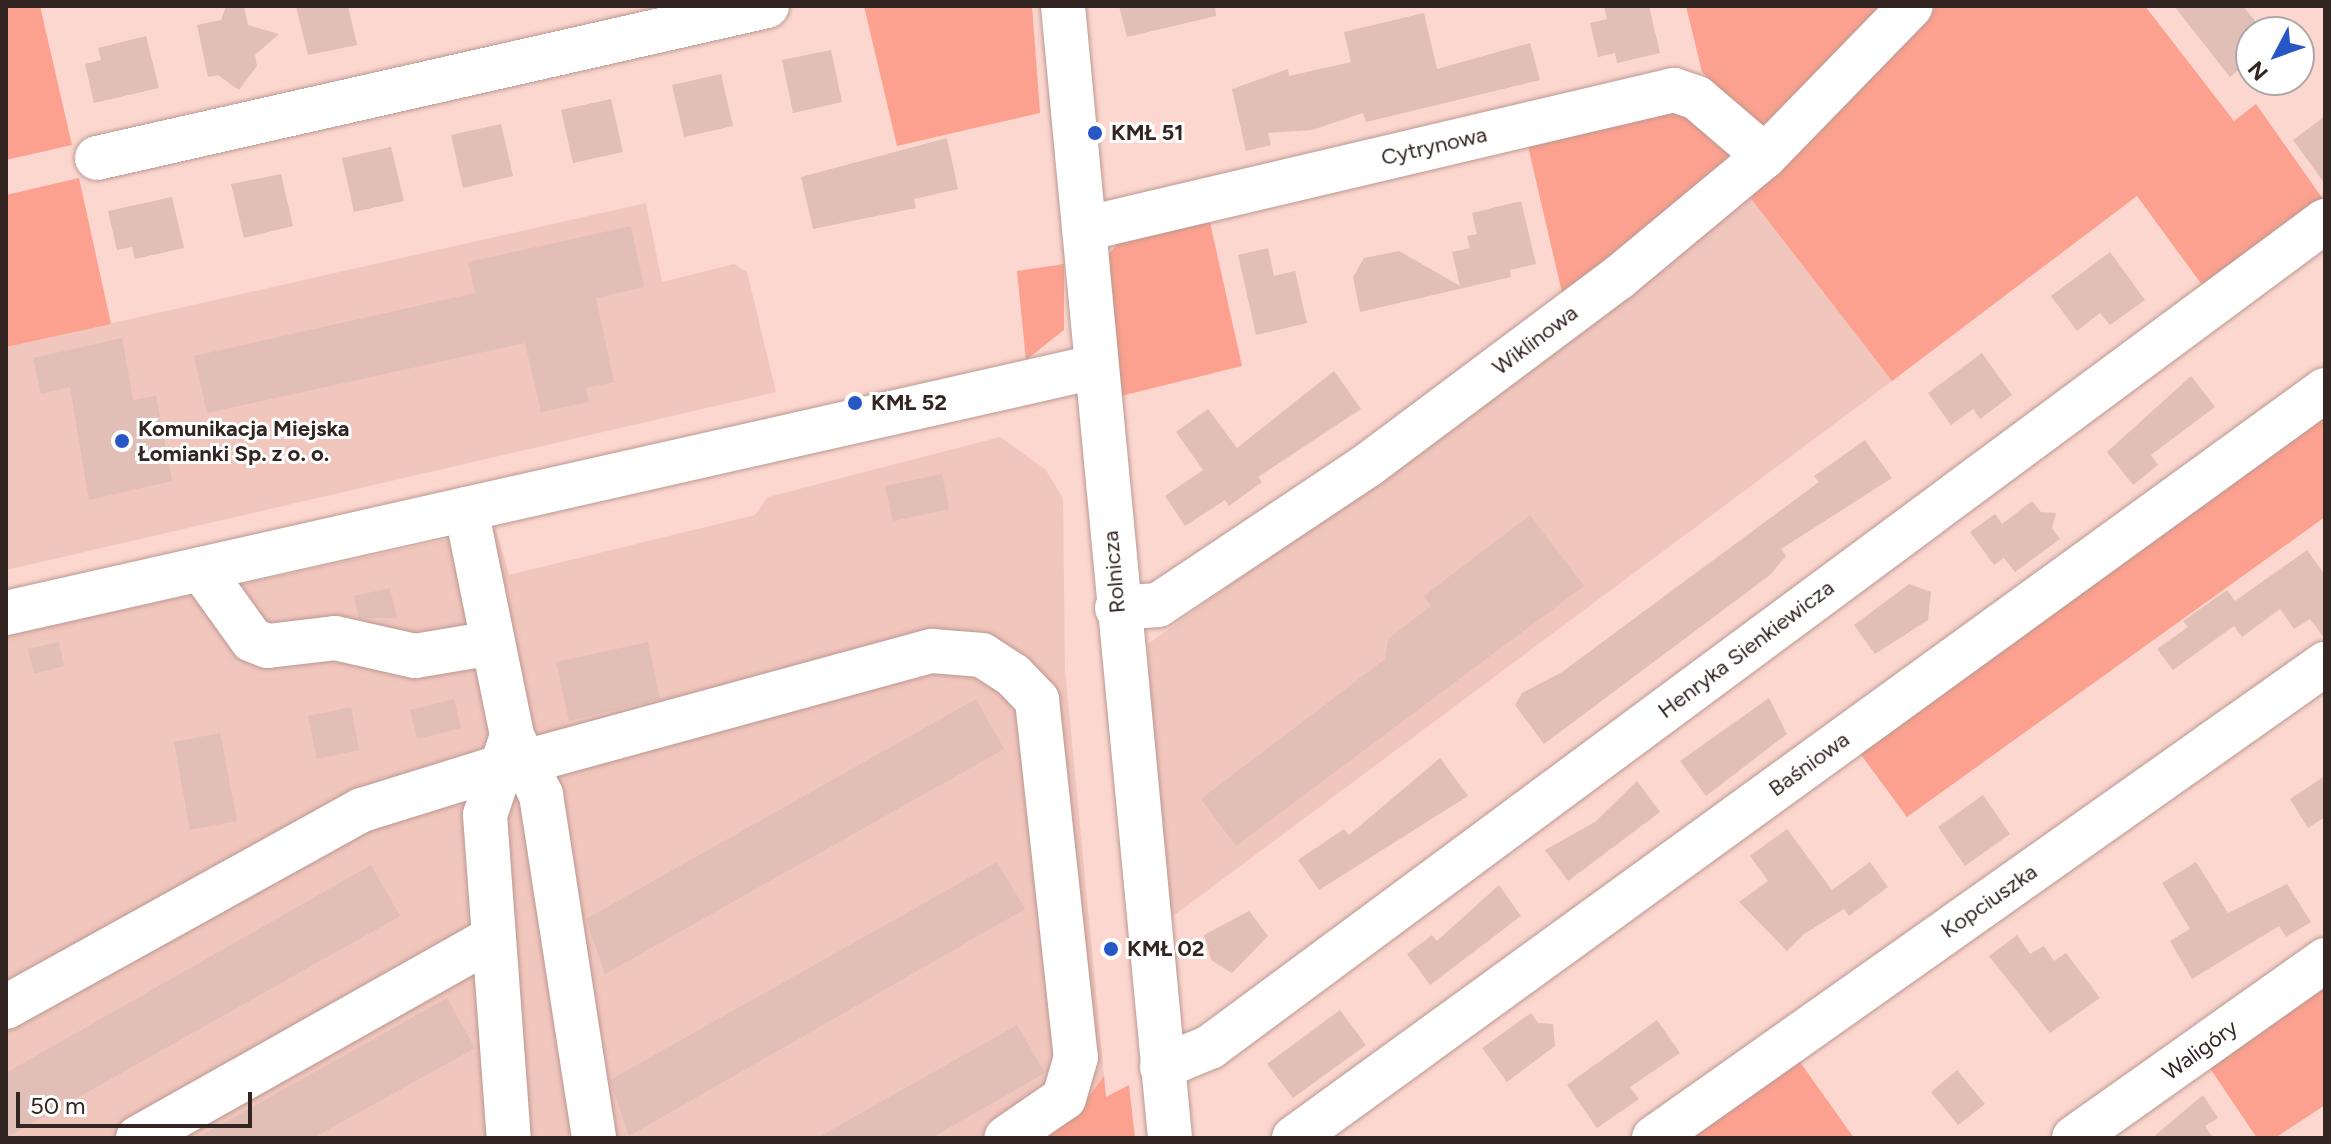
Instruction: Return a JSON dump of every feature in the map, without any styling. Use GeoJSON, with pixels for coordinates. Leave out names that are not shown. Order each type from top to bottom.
{"type":"FeatureCollection","features":[{"type":"Feature","properties":{"kind":"street"},"geometry":{"type":"LineString","coordinates":[[97,158],[767,6]]}},
{"type":"Feature","properties":{"kind":"street","name":"Rolnicza"},"geometry":{"type":"LineString","coordinates":[[1063,6],[1117,608],[1170,1138]]}},
{"type":"Feature","properties":{"kind":"street","name":"Wiklinowa"},"geometry":{"type":"LineString","coordinates":[[1117,608],[1158,605],[1368,465],[1629,269],[1765,156],[1911,6]]}},
{"type":"Feature","properties":{"kind":"street","name":"Cytrynowa"},"geometry":{"type":"LineString","coordinates":[[1084,229],[1674,90],[1697,98],[1765,156]]}},
{"type":"Feature","properties":{"kind":"street","name":"Henryka Sienkiewicza"},"geometry":{"type":"LineString","coordinates":[[1162,1067],[1210,1047],[2325,221]]}},
{"type":"Feature","properties":{"kind":"street"},"geometry":{"type":"LineString","coordinates":[[6,613],[1095,367]]}},
{"type":"Feature","properties":{"kind":"street","name":"Baśniowa"},"geometry":{"type":"LineString","coordinates":[[1294,1138],[2325,390]]}},
{"type":"Feature","properties":{"kind":"street"},"geometry":{"type":"LineString","coordinates":[[466,509],[513,754],[541,795],[594,1138]]}},
{"type":"Feature","properties":{"kind":"street"},"geometry":{"type":"LineString","coordinates":[[201,569],[252,640],[268,646],[347,638],[415,656],[493,643]]}},
{"type":"Feature","properties":{"kind":"street"},"geometry":{"type":"LineString","coordinates":[[6,1007],[362,810],[513,754],[932,651],[982,655],[1013,675],[1037,700],[1076,1057],[1064,1098],[1006,1138]]}},
{"type":"Feature","properties":{"kind":"street","name":"Kopciuszka"},"geometry":{"type":"LineString","coordinates":[[1654,1138],[2325,664]]}},
{"type":"Feature","properties":{"kind":"street"},"geometry":{"type":"LineString","coordinates":[[509,1138],[485,815],[513,754]]}},
{"type":"Feature","properties":{"kind":"street"},"geometry":{"type":"LineString","coordinates":[[138,1138],[493,938]]}},
{"type":"Feature","properties":{"kind":"street","name":"Waligóry"},"geometry":{"type":"LineString","coordinates":[[2074,1138],[2325,960]]}},
{"type":"Feature","properties":{"kind":"shaded area"},"geometry":{"type":"Polygon","coordinates":[[[6,6],[40,6],[72,145],[6,160],[6,6]]]}},
{"type":"Feature","properties":{"kind":"shaded area"},"geometry":{"type":"Polygon","coordinates":[[[864,6],[1032,6],[1040,113],[897,146],[864,6]]]}},
{"type":"Feature","properties":{"kind":"shaded area"},"geometry":{"type":"Polygon","coordinates":[[[1686,6],[1893,6],[1778,122],[1755,124],[1702,72],[1686,6]]]}},
{"type":"Feature","properties":{"kind":"shaded area"},"geometry":{"type":"Polygon","coordinates":[[[1937,6],[2145,6],[2234,121],[2256,104],[2325,202],[2205,289],[2137,196],[1892,381],[1749,196],[1937,6]]]}},
{"type":"Feature","properties":{"kind":"shaded area"},"geometry":{"type":"Polygon","coordinates":[[[1688,103],[1740,163],[1563,297],[1527,142],[1688,103]]]}},
{"type":"Feature","properties":{"kind":"shaded area"},"geometry":{"type":"Polygon","coordinates":[[[79,178],[111,324],[6,347],[6,195],[79,178]]]}},
{"type":"Feature","properties":{"kind":"shaded area"},"geometry":{"type":"Polygon","coordinates":[[[1749,196],[1892,381],[1161,925],[1148,644],[1504,387],[1749,196]]]}},
{"type":"Feature","properties":{"kind":"shaded area"},"geometry":{"type":"Polygon","coordinates":[[[646,203],[662,282],[734,264],[747,272],[776,392],[6,570],[6,347],[646,203]]]}},
{"type":"Feature","properties":{"kind":"shaded area"},"geometry":{"type":"Polygon","coordinates":[[[1209,218],[1242,366],[1121,396],[1108,256],[1120,239],[1209,218]]]}},
{"type":"Feature","properties":{"kind":"shaded area"},"geometry":{"type":"Polygon","coordinates":[[[1064,264],[1064,330],[1026,360],[1017,271],[1064,264]]]}},
{"type":"Feature","properties":{"kind":"shaded area"},"geometry":{"type":"Polygon","coordinates":[[[2325,399],[2325,517],[1907,817],[1853,744],[2325,399]]]}},
{"type":"Feature","properties":{"kind":"shaded area"},"geometry":{"type":"Polygon","coordinates":[[[1000,437],[1045,469],[1063,498],[1065,669],[1104,1076],[1081,1107],[1039,1138],[6,1138],[6,635],[496,529],[509,575],[755,515],[768,497],[1000,437]]]}},
{"type":"Feature","properties":{"kind":"shaded area"},"geometry":{"type":"Polygon","coordinates":[[[2325,972],[2325,1105],[2275,1138],[2257,1138],[2205,1061],[2325,972]]]}},
{"type":"Feature","properties":{"kind":"shaded area"},"geometry":{"type":"Polygon","coordinates":[[[1795,1055],[1854,1138],[1676,1138],[1795,1055]]]}},
{"type":"Feature","properties":{"kind":"shaded area"},"geometry":{"type":"Polygon","coordinates":[[[1104,1076],[1106,1097],[1129,1085],[1135,1138],[1039,1138],[1081,1107],[1104,1076]]]}},
{"type":"Feature","properties":{"kind":"building"},"geometry":{"type":"Polygon","coordinates":[[[226,6],[244,6],[248,25],[279,34],[255,55],[257,66],[239,90],[218,75],[208,77],[197,25],[221,20],[226,6]]]}},
{"type":"Feature","properties":{"kind":"building"},"geometry":{"type":"Polygon","coordinates":[[[296,6],[348,6],[357,45],[308,55],[296,6]]]}},
{"type":"Feature","properties":{"kind":"building"},"geometry":{"type":"Polygon","coordinates":[[[1119,6],[1215,6],[1216,16],[1127,37],[1119,6]]]}},
{"type":"Feature","properties":{"kind":"building"},"geometry":{"type":"Polygon","coordinates":[[[1604,6],[1649,6],[1660,53],[1617,63],[1615,53],[1598,57],[1590,23],[1607,19],[1604,6]]]}},
{"type":"Feature","properties":{"kind":"building"},"geometry":{"type":"Polygon","coordinates":[[[2174,6],[2243,6],[2251,16],[2235,16],[2235,73],[2230,77],[2174,6]]]}},
{"type":"Feature","properties":{"kind":"building"},"geometry":{"type":"Polygon","coordinates":[[[1424,13],[1437,69],[1530,43],[1540,80],[1366,122],[1363,113],[1312,130],[1268,133],[1271,145],[1246,151],[1232,89],[1288,69],[1289,76],[1351,62],[1344,32],[1424,13]]]}},
{"type":"Feature","properties":{"kind":"building"},"geometry":{"type":"Polygon","coordinates":[[[146,36],[159,88],[94,103],[85,64],[101,60],[98,48],[146,36]]]}},
{"type":"Feature","properties":{"kind":"building"},"geometry":{"type":"Polygon","coordinates":[[[831,50],[842,102],[793,113],[782,60],[831,50]]]}},
{"type":"Feature","properties":{"kind":"building"},"geometry":{"type":"Polygon","coordinates":[[[721,74],[733,126],[684,137],[672,85],[721,74]]]}},
{"type":"Feature","properties":{"kind":"building"},"geometry":{"type":"Polygon","coordinates":[[[611,99],[623,152],[573,163],[561,110],[611,99]]]}},
{"type":"Feature","properties":{"kind":"building"},"geometry":{"type":"Polygon","coordinates":[[[2325,116],[2325,184],[2293,140],[2325,116]]]}},
{"type":"Feature","properties":{"kind":"building"},"geometry":{"type":"Polygon","coordinates":[[[501,124],[513,176],[463,188],[451,135],[501,124]]]}},
{"type":"Feature","properties":{"kind":"building"},"geometry":{"type":"Polygon","coordinates":[[[947,138],[958,189],[914,199],[916,208],[813,229],[801,177],[947,138]]]}},
{"type":"Feature","properties":{"kind":"building"},"geometry":{"type":"Polygon","coordinates":[[[391,147],[404,201],[354,212],[342,158],[391,147]]]}},
{"type":"Feature","properties":{"kind":"building"},"geometry":{"type":"Polygon","coordinates":[[[281,174],[293,226],[244,238],[231,184],[281,174]]]}},
{"type":"Feature","properties":{"kind":"building"},"geometry":{"type":"Polygon","coordinates":[[[172,197],[184,248],[135,259],[132,247],[117,250],[108,211],[172,197]]]}},
{"type":"Feature","properties":{"kind":"building"},"geometry":{"type":"Polygon","coordinates":[[[1521,201],[1536,264],[1510,270],[1511,277],[1360,312],[1353,277],[1364,258],[1399,251],[1460,286],[1452,252],[1470,248],[1467,236],[1477,234],[1472,213],[1521,201]]]}},
{"type":"Feature","properties":{"kind":"building"},"geometry":{"type":"Polygon","coordinates":[[[631,226],[644,287],[596,298],[614,382],[586,388],[589,402],[541,412],[525,343],[207,413],[194,356],[475,293],[468,262],[631,226]]]}},
{"type":"Feature","properties":{"kind":"building"},"geometry":{"type":"Polygon","coordinates":[[[1268,248],[1274,276],[1295,271],[1307,323],[1256,335],[1238,255],[1268,248]]]}},
{"type":"Feature","properties":{"kind":"building"},"geometry":{"type":"Polygon","coordinates":[[[2110,252],[2145,300],[2110,325],[2100,313],[2077,331],[2051,296],[2110,252]]]}},
{"type":"Feature","properties":{"kind":"building","name":"Komunikacja Miejska Łomianki Sp. z o. o."},"geometry":{"type":"Polygon","coordinates":[[[122,338],[133,400],[156,396],[172,481],[89,500],[70,387],[41,394],[33,358],[122,338]]]}},
{"type":"Feature","properties":{"kind":"building"},"geometry":{"type":"Polygon","coordinates":[[[1982,353],[2012,395],[1980,419],[1973,409],[1951,425],[1928,393],[1982,353]]]}},
{"type":"Feature","properties":{"kind":"building"},"geometry":{"type":"Polygon","coordinates":[[[1334,371],[1361,409],[1258,477],[1262,482],[1229,506],[1225,500],[1185,526],[1165,496],[1203,470],[1176,432],[1208,409],[1237,448],[1334,371]]]}},
{"type":"Feature","properties":{"kind":"building"},"geometry":{"type":"Polygon","coordinates":[[[2191,376],[2215,407],[2151,455],[2158,465],[2133,485],[2107,452],[2191,376]]]}},
{"type":"Feature","properties":{"kind":"building"},"geometry":{"type":"Polygon","coordinates":[[[1865,440],[1892,478],[1781,549],[1786,556],[1770,575],[1544,744],[1515,705],[1522,693],[1562,672],[1819,482],[1814,476],[1865,440]]]}},
{"type":"Feature","properties":{"kind":"building"},"geometry":{"type":"Polygon","coordinates":[[[942,474],[949,509],[893,521],[885,486],[942,474]]]}},
{"type":"Feature","properties":{"kind":"building"},"geometry":{"type":"Polygon","coordinates":[[[2032,501],[2041,512],[2056,513],[2052,528],[2060,539],[2015,572],[2004,558],[1994,565],[1970,532],[1995,514],[2002,524],[2032,501]]]}},
{"type":"Feature","properties":{"kind":"building"},"geometry":{"type":"Polygon","coordinates":[[[1530,515],[1584,586],[1236,846],[1201,799],[1385,659],[1388,639],[1431,606],[1424,596],[1530,515]]]}},
{"type":"Feature","properties":{"kind":"building"},"geometry":{"type":"Polygon","coordinates":[[[2307,550],[2325,575],[2325,639],[2310,619],[2294,629],[2280,609],[2242,637],[2234,626],[2173,670],[2157,649],[2188,627],[2183,621],[2227,590],[2235,601],[2307,550]]]}},
{"type":"Feature","properties":{"kind":"building"},"geometry":{"type":"Polygon","coordinates":[[[1909,584],[1931,592],[1928,620],[1875,654],[1854,625],[1909,584]]]}},
{"type":"Feature","properties":{"kind":"building"},"geometry":{"type":"Polygon","coordinates":[[[390,588],[397,618],[359,618],[354,596],[390,588]]]}},
{"type":"Feature","properties":{"kind":"building"},"geometry":{"type":"Polygon","coordinates":[[[59,642],[64,666],[34,674],[28,649],[59,642]]]}},
{"type":"Feature","properties":{"kind":"building"},"geometry":{"type":"Polygon","coordinates":[[[648,642],[660,699],[569,721],[556,662],[648,642]]]}},
{"type":"Feature","properties":{"kind":"building"},"geometry":{"type":"Polygon","coordinates":[[[1769,698],[1787,734],[1706,796],[1680,761],[1769,698]]]}},
{"type":"Feature","properties":{"kind":"building"},"geometry":{"type":"Polygon","coordinates":[[[454,699],[461,728],[417,739],[410,710],[454,699]]]}},
{"type":"Feature","properties":{"kind":"building"},"geometry":{"type":"Polygon","coordinates":[[[976,699],[1004,749],[605,974],[586,919],[976,699]]]}},
{"type":"Feature","properties":{"kind":"building"},"geometry":{"type":"Polygon","coordinates":[[[351,707],[359,750],[317,759],[308,716],[351,707]]]}},
{"type":"Feature","properties":{"kind":"building"},"geometry":{"type":"Polygon","coordinates":[[[220,733],[237,821],[190,830],[174,742],[220,733]]]}},
{"type":"Feature","properties":{"kind":"building"},"geometry":{"type":"Polygon","coordinates":[[[1440,758],[1468,796],[1319,890],[1298,860],[1344,829],[1349,835],[1440,758]]]}},
{"type":"Feature","properties":{"kind":"building"},"geometry":{"type":"Polygon","coordinates":[[[2325,776],[2325,817],[2308,828],[2290,799],[2325,776]]]}},
{"type":"Feature","properties":{"kind":"building"},"geometry":{"type":"Polygon","coordinates":[[[1637,781],[1660,812],[1568,881],[1545,850],[1595,822],[1637,781]]]}},
{"type":"Feature","properties":{"kind":"building"},"geometry":{"type":"Polygon","coordinates":[[[1983,795],[2010,834],[1965,866],[1938,827],[1983,795]]]}},
{"type":"Feature","properties":{"kind":"building"},"geometry":{"type":"Polygon","coordinates":[[[1787,829],[1832,890],[1870,862],[1888,887],[1849,916],[1844,909],[1804,934],[1787,951],[1739,902],[1768,881],[1750,856],[1787,829]]]}},
{"type":"Feature","properties":{"kind":"building"},"geometry":{"type":"Polygon","coordinates":[[[997,862],[1025,909],[629,1136],[610,1080],[997,862]]]}},
{"type":"Feature","properties":{"kind":"building"},"geometry":{"type":"Polygon","coordinates":[[[2196,862],[2228,913],[2287,884],[2311,922],[2286,937],[2279,926],[2192,979],[2170,941],[2190,929],[2162,883],[2196,862]]]}},
{"type":"Feature","properties":{"kind":"building"},"geometry":{"type":"Polygon","coordinates":[[[371,865],[400,916],[6,1138],[6,1073],[371,865]]]}},
{"type":"Feature","properties":{"kind":"building"},"geometry":{"type":"Polygon","coordinates":[[[1499,885],[1521,916],[1430,985],[1407,954],[1432,935],[1437,941],[1499,885]]]}},
{"type":"Feature","properties":{"kind":"building"},"geometry":{"type":"Polygon","coordinates":[[[1249,911],[1268,936],[1232,973],[1211,960],[1204,935],[1249,911]]]}},
{"type":"Feature","properties":{"kind":"building"},"geometry":{"type":"Polygon","coordinates":[[[2017,935],[2030,954],[2044,946],[2054,961],[2066,953],[2100,998],[2050,1033],[1989,956],[2017,935]]]}},
{"type":"Feature","properties":{"kind":"building"},"geometry":{"type":"Polygon","coordinates":[[[447,998],[475,1048],[313,1138],[197,1138],[447,998]]]}},
{"type":"Feature","properties":{"kind":"building"},"geometry":{"type":"Polygon","coordinates":[[[1340,1010],[1366,1045],[1293,1098],[1267,1064],[1340,1010]]]}},
{"type":"Feature","properties":{"kind":"building"},"geometry":{"type":"Polygon","coordinates":[[[1531,1013],[1538,1023],[1553,1024],[1555,1046],[1507,1082],[1482,1048],[1531,1013]]]}},
{"type":"Feature","properties":{"kind":"building"},"geometry":{"type":"Polygon","coordinates":[[[1657,1020],[1680,1053],[1630,1087],[1639,1099],[1597,1128],[1567,1085],[1657,1020]]]}},
{"type":"Feature","properties":{"kind":"building"},"geometry":{"type":"Polygon","coordinates":[[[1017,1025],[1045,1073],[931,1138],[817,1138],[1017,1025]]]}},
{"type":"Feature","properties":{"kind":"building"},"geometry":{"type":"Polygon","coordinates":[[[1957,1070],[1985,1104],[1958,1125],[1931,1092],[1957,1070]]]}},
{"type":"Feature","properties":{"kind":"building"},"geometry":{"type":"Polygon","coordinates":[[[2203,1095],[2218,1118],[2205,1126],[2213,1138],[2152,1138],[2203,1095]]]}},
{"type":"Feature","properties":{"kind":"place","name":"KMŁ 51"},"geometry":{"type":"Point","coordinates":[1095,133]}},
{"type":"Feature","properties":{"kind":"place","name":"KMŁ 52"},"geometry":{"type":"Point","coordinates":[855,403]}},
{"type":"Feature","properties":{"kind":"place","name":"Komunikacja Miejska Łomianki Sp. z o. o."},"geometry":{"type":"Point","coordinates":[122,441]}},
{"type":"Feature","properties":{"kind":"place","name":"KMŁ 02"},"geometry":{"type":"Point","coordinates":[1111,949]}}]}
